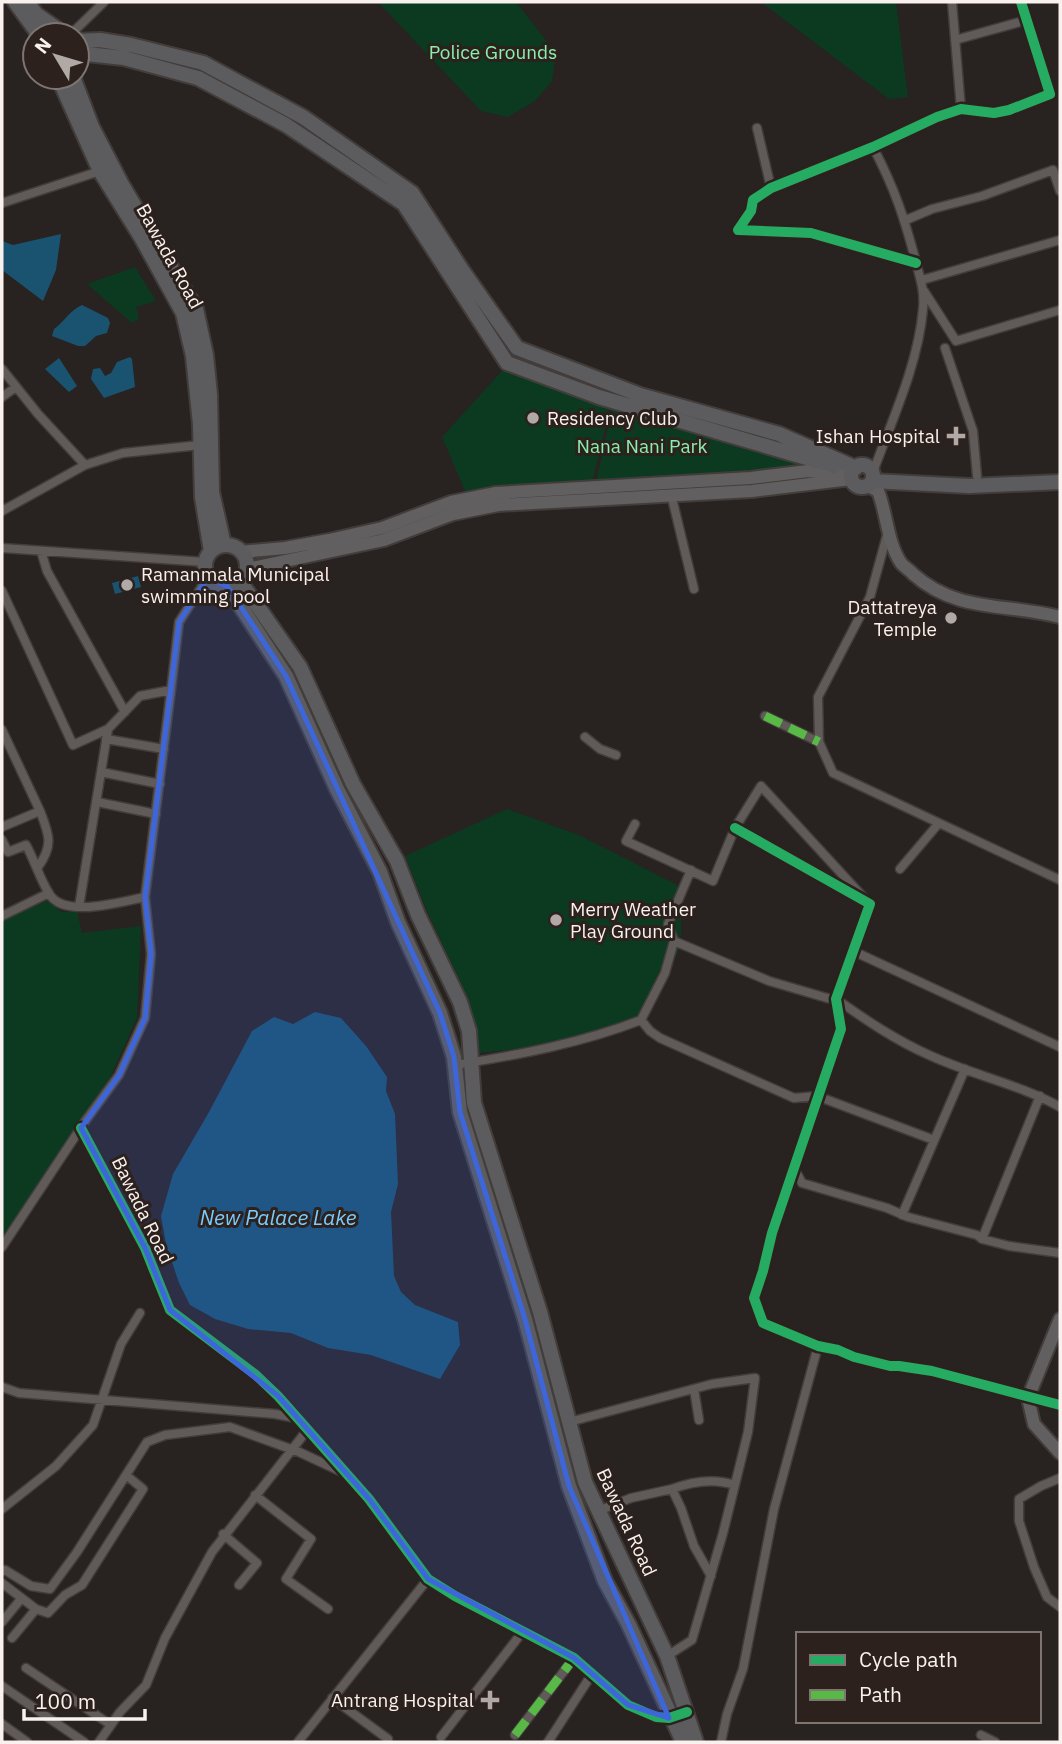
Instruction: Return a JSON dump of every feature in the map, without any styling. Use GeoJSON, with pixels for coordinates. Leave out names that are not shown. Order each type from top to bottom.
{"type":"FeatureCollection","features":[{"type":"Feature","properties":{"kind":"main road"},"geometry":{"type":"LineString","coordinates":[[15,2],[29,21]]}},
{"type":"Feature","properties":{"kind":"main road"},"geometry":{"type":"LineString","coordinates":[[27,2],[45,21]]}},
{"type":"Feature","properties":{"kind":"main road"},"geometry":{"type":"LineString","coordinates":[[91,40],[131,44],[203,63],[303,117],[408,199],[507,363],[556,372],[599,397],[853,473]]}},
{"type":"Feature","properties":{"kind":"main road"},"geometry":{"type":"LineString","coordinates":[[91,54],[124,58],[198,78],[286,125],[408,199]]}},
{"type":"Feature","properties":{"kind":"main road","name":"Bawada Road"},"geometry":{"type":"LineString","coordinates":[[64,91],[100,172],[141,237],[183,313],[193,356],[202,497],[212,559]]}},
{"type":"Feature","properties":{"kind":"main road"},"geometry":{"type":"LineString","coordinates":[[78,91],[92,127],[121,183],[196,310],[206,352],[210,395],[212,559],[216,585],[384,540],[453,514],[498,505],[670,489]]}},
{"type":"Feature","properties":{"kind":"main road"},"geometry":{"type":"LineString","coordinates":[[241,552],[285,548],[382,528],[451,502],[496,493],[670,489],[752,491],[853,473],[866,466],[878,491],[888,532],[901,563],[928,587],[961,602],[1002,606],[1060,617]]}},
{"type":"Feature","properties":{"kind":"main road"},"geometry":{"type":"LineString","coordinates":[[872,479],[922,474],[977,477],[1060,473]]}},
{"type":"Feature","properties":{"kind":"main road"},"geometry":{"type":"LineString","coordinates":[[872,479],[969,486],[1060,482]]}},
{"type":"Feature","properties":{"kind":"main road"},"geometry":{"type":"LineString","coordinates":[[212,559],[235,547],[246,559],[238,579],[337,789],[380,872],[398,922],[463,1064],[460,1112],[525,1319],[569,1486],[605,1581],[629,1625],[683,1742]]}},
{"type":"Feature","properties":{"kind":"main road","name":"Bawada Road"},"geometry":{"type":"LineString","coordinates":[[238,579],[300,666],[353,784],[397,861],[418,915],[460,1002],[468,1031],[463,1064],[536,1297],[585,1482],[667,1656],[696,1742]]}},
{"type":"Feature","properties":{"kind":"main road"},"geometry":{"type":"LineString","coordinates":[[1060,1319],[1028,1398],[1034,1424],[1060,1453]]}},
{"type":"Feature","properties":{"kind":"street"},"geometry":{"type":"LineString","coordinates":[[77,21],[104,2]]}},
{"type":"Feature","properties":{"kind":"street"},"geometry":{"type":"LineString","coordinates":[[952,2],[961,109]]}},
{"type":"Feature","properties":{"kind":"street"},"geometry":{"type":"LineString","coordinates":[[916,263],[811,233],[738,230],[751,211],[753,200],[771,188],[873,147],[937,117],[961,109],[994,113],[1009,110],[1050,94],[1021,2]]}},
{"type":"Feature","properties":{"kind":"street"},"geometry":{"type":"LineString","coordinates":[[956,40],[1027,20]]}},
{"type":"Feature","properties":{"kind":"street"},"geometry":{"type":"LineString","coordinates":[[757,128],[771,188]]}},
{"type":"Feature","properties":{"kind":"street"},"geometry":{"type":"LineString","coordinates":[[872,479],[899,403],[923,309],[922,285],[906,220],[890,178],[873,147]]}},
{"type":"Feature","properties":{"kind":"street"},"geometry":{"type":"LineString","coordinates":[[906,220],[1053,170],[1059,179],[1060,191]]}},
{"type":"Feature","properties":{"kind":"street"},"geometry":{"type":"LineString","coordinates":[[2,203],[100,172]]}},
{"type":"Feature","properties":{"kind":"street"},"geometry":{"type":"LineString","coordinates":[[922,285],[1060,240]]}},
{"type":"Feature","properties":{"kind":"street"},"geometry":{"type":"LineString","coordinates":[[922,285],[956,341],[1060,310]]}},
{"type":"Feature","properties":{"kind":"street"},"geometry":{"type":"LineString","coordinates":[[945,348],[973,431],[977,477]]}},
{"type":"Feature","properties":{"kind":"street"},"geometry":{"type":"LineString","coordinates":[[2,369],[85,465]]}},
{"type":"Feature","properties":{"kind":"street"},"geometry":{"type":"LineString","coordinates":[[2,397],[16,387]]}},
{"type":"Feature","properties":{"kind":"street"},"geometry":{"type":"LineString","coordinates":[[2,511],[85,465],[123,453],[200,445]]}},
{"type":"Feature","properties":{"kind":"street"},"geometry":{"type":"LineString","coordinates":[[670,489],[694,589]]}},
{"type":"Feature","properties":{"kind":"street"},"geometry":{"type":"LineString","coordinates":[[888,532],[870,597],[818,697],[819,742],[832,773],[1060,880]]}},
{"type":"Feature","properties":{"kind":"street"},"geometry":{"type":"LineString","coordinates":[[2,548],[212,559],[179,622],[145,897],[150,954],[145,1018],[119,1074],[2,1247]]}},
{"type":"Feature","properties":{"kind":"street"},"geometry":{"type":"LineString","coordinates":[[41,551],[47,571],[125,712]]}},
{"type":"Feature","properties":{"kind":"street"},"geometry":{"type":"LineString","coordinates":[[2,591],[73,746],[108,729],[141,696],[171,690]]}},
{"type":"Feature","properties":{"kind":"street"},"geometry":{"type":"LineString","coordinates":[[765,716],[819,742]]}},
{"type":"Feature","properties":{"kind":"street"},"geometry":{"type":"LineString","coordinates":[[79,906],[108,729]]}},
{"type":"Feature","properties":{"kind":"street"},"geometry":{"type":"LineString","coordinates":[[2,730],[50,837],[44,858],[38,867]]}},
{"type":"Feature","properties":{"kind":"street"},"geometry":{"type":"LineString","coordinates":[[584,737],[600,749],[616,755]]}},
{"type":"Feature","properties":{"kind":"street"},"geometry":{"type":"LineString","coordinates":[[106,739],[164,749]]}},
{"type":"Feature","properties":{"kind":"street"},"geometry":{"type":"LineString","coordinates":[[101,772],[160,784]]}},
{"type":"Feature","properties":{"kind":"street"},"geometry":{"type":"LineString","coordinates":[[635,824],[626,841],[713,881],[735,828],[761,786],[870,904]]}},
{"type":"Feature","properties":{"kind":"street"},"geometry":{"type":"LineString","coordinates":[[97,802],[156,814]]}},
{"type":"Feature","properties":{"kind":"street"},"geometry":{"type":"LineString","coordinates":[[2,827],[40,811]]}},
{"type":"Feature","properties":{"kind":"street"},"geometry":{"type":"LineString","coordinates":[[900,869],[939,823]]}},
{"type":"Feature","properties":{"kind":"street"},"geometry":{"type":"LineString","coordinates":[[735,828],[870,904]]}},
{"type":"Feature","properties":{"kind":"street"},"geometry":{"type":"LineString","coordinates":[[2,840],[8,852],[26,845],[49,893],[65,907],[103,905],[145,897]]}},
{"type":"Feature","properties":{"kind":"street"},"geometry":{"type":"LineString","coordinates":[[463,1064],[593,1037],[641,1020],[668,965],[674,941],[668,924],[691,870]]}},
{"type":"Feature","properties":{"kind":"street"},"geometry":{"type":"LineString","coordinates":[[2,916],[49,893]]}},
{"type":"Feature","properties":{"kind":"street"},"geometry":{"type":"LineString","coordinates":[[870,904],[836,999],[841,1029],[772,1233],[754,1298],[763,1323],[818,1346],[890,1366],[951,1376],[1060,1405]]}},
{"type":"Feature","properties":{"kind":"street"},"geometry":{"type":"LineString","coordinates":[[674,941],[769,981],[836,999],[882,1032],[929,1056],[1040,1096],[1060,1107]]}},
{"type":"Feature","properties":{"kind":"street"},"geometry":{"type":"LineString","coordinates":[[853,951],[1060,1047]]}},
{"type":"Feature","properties":{"kind":"street"},"geometry":{"type":"LineString","coordinates":[[641,1020],[660,1038],[755,1079],[780,1093],[794,1098],[817,1096],[934,1140]]}},
{"type":"Feature","properties":{"kind":"street"},"geometry":{"type":"LineString","coordinates":[[902,1215],[965,1069]]}},
{"type":"Feature","properties":{"kind":"street"},"geometry":{"type":"LineString","coordinates":[[982,1239],[1040,1096]]}},
{"type":"Feature","properties":{"kind":"street","name":"Bawada Road"},"geometry":{"type":"LineString","coordinates":[[81,1128],[145,1248],[170,1310],[256,1375],[300,1419]]}},
{"type":"Feature","properties":{"kind":"street"},"geometry":{"type":"LineString","coordinates":[[794,1168],[802,1183],[866,1204],[977,1235],[982,1239],[1060,1253]]}},
{"type":"Feature","properties":{"kind":"street"},"geometry":{"type":"LineString","coordinates":[[2,1509],[56,1466],[93,1425],[121,1344],[140,1313]]}},
{"type":"Feature","properties":{"kind":"street"},"geometry":{"type":"LineString","coordinates":[[721,1742],[727,1714],[743,1669],[774,1509],[818,1346]]}},
{"type":"Feature","properties":{"kind":"street"},"geometry":{"type":"LineString","coordinates":[[569,1422],[694,1389],[755,1378],[748,1432],[692,1640],[667,1656]]}},
{"type":"Feature","properties":{"kind":"street"},"geometry":{"type":"LineString","coordinates":[[2,1387],[19,1393],[275,1414],[300,1419],[369,1499],[428,1579],[574,1658],[628,1705],[652,1716],[669,1718],[687,1712]]}},
{"type":"Feature","properties":{"kind":"street"},"geometry":{"type":"LineString","coordinates":[[694,1389],[699,1420]]}},
{"type":"Feature","properties":{"kind":"street"},"geometry":{"type":"LineString","coordinates":[[2,1571],[5,1570],[31,1586],[50,1588],[147,1442],[165,1435],[230,1427],[346,1474]]}},
{"type":"Feature","properties":{"kind":"street"},"geometry":{"type":"LineString","coordinates":[[99,1742],[120,1712],[146,1685],[165,1639],[223,1534],[308,1429]]}},
{"type":"Feature","properties":{"kind":"street"},"geometry":{"type":"LineString","coordinates":[[2,1583],[36,1609],[48,1613],[65,1595],[82,1585],[143,1489],[126,1475]]}},
{"type":"Feature","properties":{"kind":"street"},"geometry":{"type":"LineString","coordinates":[[1060,1478],[1020,1499],[1019,1521],[1047,1597],[1060,1607]]}},
{"type":"Feature","properties":{"kind":"street"},"geometry":{"type":"LineString","coordinates":[[598,1511],[631,1498],[701,1481],[721,1480],[735,1485]]}},
{"type":"Feature","properties":{"kind":"street"},"geometry":{"type":"LineString","coordinates":[[672,1489],[694,1546],[711,1576]]}},
{"type":"Feature","properties":{"kind":"street"},"geometry":{"type":"LineString","coordinates":[[255,1495],[311,1539],[286,1578],[328,1609]]}},
{"type":"Feature","properties":{"kind":"street"},"geometry":{"type":"LineString","coordinates":[[223,1534],[257,1563],[239,1585]]}},
{"type":"Feature","properties":{"kind":"street"},"geometry":{"type":"LineString","coordinates":[[298,1742],[428,1579]]}},
{"type":"Feature","properties":{"kind":"street"},"geometry":{"type":"LineString","coordinates":[[2,1622],[21,1599]]}},
{"type":"Feature","properties":{"kind":"street"},"geometry":{"type":"LineString","coordinates":[[12,1638],[36,1609]]}},
{"type":"Feature","properties":{"kind":"street"},"geometry":{"type":"LineString","coordinates":[[441,1737],[524,1630]]}},
{"type":"Feature","properties":{"kind":"street"},"geometry":{"type":"LineString","coordinates":[[515,1735],[574,1658]]}},
{"type":"Feature","properties":{"kind":"street"},"geometry":{"type":"LineString","coordinates":[[26,1668],[111,1725]]}},
{"type":"Feature","properties":{"kind":"street"},"geometry":{"type":"LineString","coordinates":[[548,1742],[592,1674]]}},
{"type":"Feature","properties":{"kind":"street"},"geometry":{"type":"LineString","coordinates":[[2,1686],[84,1742]]}},
{"type":"Feature","properties":{"kind":"street"},"geometry":{"type":"LineString","coordinates":[[332,1698],[388,1739]]}},
{"type":"Feature","properties":{"kind":"street"},"geometry":{"type":"LineString","coordinates":[[2,1724],[27,1742]]}},
{"type":"Feature","properties":{"kind":"street"},"geometry":{"type":"LineString","coordinates":[[981,1735],[995,1742]]}},
{"type":"Feature","properties":{"kind":"highlighted area"},"geometry":{"type":"Polygon","coordinates":[[[208,577],[228,587],[286,676],[440,1013],[454,1057],[460,1112],[525,1319],[569,1486],[669,1718],[628,1705],[574,1658],[428,1579],[369,1499],[278,1396],[170,1310],[145,1248],[81,1128],[119,1075],[145,1018],[151,954],[145,897],[179,622],[208,577]]]}},
{"type":"Feature","properties":{"kind":"green space","name":"Police Grounds"},"geometry":{"type":"Polygon","coordinates":[[[378,2],[516,2],[556,53],[552,81],[535,101],[508,117],[481,111],[378,2]]]}},
{"type":"Feature","properties":{"kind":"green space"},"geometry":{"type":"Polygon","coordinates":[[[761,2],[896,2],[908,97],[889,99],[761,2]]]}},
{"type":"Feature","properties":{"kind":"green space"},"geometry":{"type":"Polygon","coordinates":[[[135,267],[156,301],[136,307],[139,319],[132,323],[87,284],[135,267]]]}},
{"type":"Feature","properties":{"kind":"green space","name":"Residency Club"},"geometry":{"type":"Polygon","coordinates":[[[509,363],[612,400],[591,487],[468,498],[442,437],[509,363]]]}},
{"type":"Feature","properties":{"kind":"green space","name":"Nana Nani Park"},"geometry":{"type":"Polygon","coordinates":[[[614,400],[852,471],[595,487],[614,400]]]}},
{"type":"Feature","properties":{"kind":"green space","name":"Merry Weather Play Ground"},"geometry":{"type":"Polygon","coordinates":[[[507,809],[581,836],[681,887],[678,952],[648,1014],[562,1040],[474,1053],[476,1025],[467,996],[426,909],[405,856],[507,809]]]}},
{"type":"Feature","properties":{"kind":"green space"},"geometry":{"type":"Polygon","coordinates":[[[47,901],[62,912],[77,911],[82,933],[141,926],[137,1018],[110,1078],[2,1241],[2,920],[47,901]]]}},
{"type":"Feature","properties":{"kind":"water"},"geometry":{"type":"Polygon","coordinates":[[[61,234],[56,270],[43,301],[2,270],[2,241],[13,245],[61,234]]]}},
{"type":"Feature","properties":{"kind":"water"},"geometry":{"type":"Polygon","coordinates":[[[82,305],[108,318],[110,323],[107,333],[96,336],[85,346],[52,336],[54,329],[82,305]]]}},
{"type":"Feature","properties":{"kind":"water"},"geometry":{"type":"Polygon","coordinates":[[[130,357],[135,387],[104,398],[91,379],[93,369],[100,368],[105,376],[111,373],[117,362],[130,357]]]}},
{"type":"Feature","properties":{"kind":"water"},"geometry":{"type":"Polygon","coordinates":[[[59,358],[77,386],[69,392],[45,369],[59,358]]]}},
{"type":"Feature","properties":{"kind":"water","name":"Ramanmala Municipal swimming pool"},"geometry":{"type":"Polygon","coordinates":[[[138,576],[141,587],[115,594],[112,583],[138,576]]]}},
{"type":"Feature","properties":{"kind":"water","name":"New Palace Lake"},"geometry":{"type":"Polygon","coordinates":[[[315,1012],[341,1018],[366,1046],[387,1077],[386,1091],[395,1114],[398,1184],[391,1212],[394,1276],[401,1292],[415,1305],[458,1322],[460,1345],[440,1379],[371,1355],[328,1348],[291,1333],[248,1329],[215,1319],[190,1305],[179,1283],[166,1244],[161,1216],[173,1174],[252,1031],[274,1017],[293,1024],[315,1012]]]}},
{"type":"Feature","properties":{"kind":"marked path"},"geometry":{"type":"LineString","coordinates":[[765,716],[819,742]]}},
{"type":"Feature","properties":{"kind":"marked path"},"geometry":{"type":"LineString","coordinates":[[515,1735],[574,1658]]}},
{"type":"Feature","properties":{"kind":"cycle path"},"geometry":{"type":"LineString","coordinates":[[916,263],[811,233],[738,230],[751,211],[753,200],[771,188],[873,147],[937,117],[961,109],[994,113],[1009,110],[1050,94],[1021,2]]}},
{"type":"Feature","properties":{"kind":"cycle path"},"geometry":{"type":"LineString","coordinates":[[735,828],[870,904],[836,999],[841,1029],[772,1233],[754,1298],[763,1323],[818,1346],[854,1357],[890,1366],[932,1371],[1060,1405]]}},
{"type":"Feature","properties":{"kind":"cycle path"},"geometry":{"type":"LineString","coordinates":[[81,1128],[145,1248],[170,1310],[256,1375],[278,1396],[369,1499],[428,1579],[455,1596],[574,1658],[628,1705],[656,1717],[669,1718],[687,1712]]}},
{"type":"Feature","properties":{"kind":"place","name":"Residency Club"},"geometry":{"type":"Point","coordinates":[533,418]}},
{"type":"Feature","properties":{"kind":"place","name":"Ishan Hospital"},"geometry":{"type":"Point","coordinates":[956,436]}},
{"type":"Feature","properties":{"kind":"place","name":"Ramanmala Municipal swimming pool"},"geometry":{"type":"Point","coordinates":[127,585]}},
{"type":"Feature","properties":{"kind":"place","name":"Dattatreya Temple"},"geometry":{"type":"Point","coordinates":[951,618]}},
{"type":"Feature","properties":{"kind":"place","name":"Merry Weather Play Ground"},"geometry":{"type":"Point","coordinates":[556,920]}},
{"type":"Feature","properties":{"kind":"place","name":"Antrang Hospital"},"geometry":{"type":"Point","coordinates":[490,1700]}}]}
